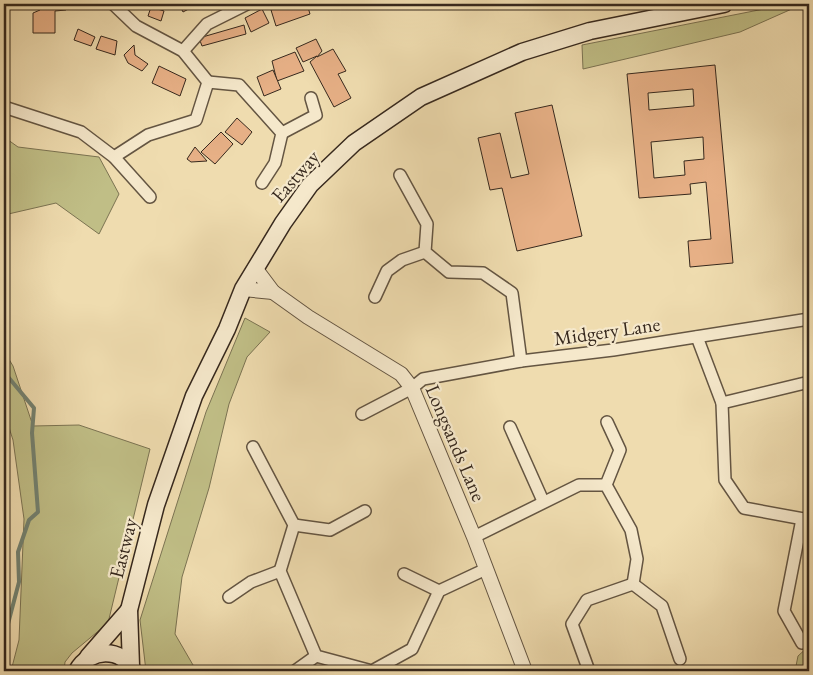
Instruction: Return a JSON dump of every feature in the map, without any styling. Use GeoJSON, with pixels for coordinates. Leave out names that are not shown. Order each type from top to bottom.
{"type":"FeatureCollection","features":[{"type":"Feature","properties":{"kind":"main road","name":"Eastway"},"geometry":{"type":"LineString","coordinates":[[132,669],[129,610],[156,505],[187,414],[227,329],[243,289],[283,223],[310,185],[354,143],[421,97],[522,52],[590,31],[724,4]]}},
{"type":"Feature","properties":{"kind":"main road","name":"Eastway"},"geometry":{"type":"LineString","coordinates":[[82,665],[129,610]]}},
{"type":"Feature","properties":{"kind":"main road"},"geometry":{"type":"LineString","coordinates":[[82,665],[96,654],[106,653],[115,654],[124,659],[132,669]]}},
{"type":"Feature","properties":{"kind":"street"},"geometry":{"type":"LineString","coordinates":[[113,4],[136,26],[183,51],[208,82],[239,85],[282,133]]}},
{"type":"Feature","properties":{"kind":"street"},"geometry":{"type":"LineString","coordinates":[[183,51],[207,24],[247,4]]}},
{"type":"Feature","properties":{"kind":"street"},"geometry":{"type":"LineString","coordinates":[[114,158],[148,135],[196,120],[208,82]]}},
{"type":"Feature","properties":{"kind":"street"},"geometry":{"type":"LineString","coordinates":[[262,183],[275,163],[282,133],[316,115],[311,98]]}},
{"type":"Feature","properties":{"kind":"street"},"geometry":{"type":"LineString","coordinates":[[4,107],[81,132],[114,158],[150,197]]}},
{"type":"Feature","properties":{"kind":"street"},"geometry":{"type":"LineString","coordinates":[[400,175],[427,224],[425,252]]}},
{"type":"Feature","properties":{"kind":"street"},"geometry":{"type":"LineString","coordinates":[[375,297],[387,271],[402,260],[425,252]]}},
{"type":"Feature","properties":{"kind":"street"},"geometry":{"type":"LineString","coordinates":[[425,252],[449,272],[483,273],[512,293],[521,361]]}},
{"type":"Feature","properties":{"kind":"street","name":"Longsands Lane"},"geometry":{"type":"LineString","coordinates":[[255,268],[272,292],[308,317],[401,374],[412,388],[474,537],[525,671]]}},
{"type":"Feature","properties":{"kind":"street","name":"Longsands Lane"},"geometry":{"type":"LineString","coordinates":[[243,289],[272,292]]}},
{"type":"Feature","properties":{"kind":"street","name":"Midgery Lane"},"geometry":{"type":"LineString","coordinates":[[362,414],[412,388],[423,379],[521,361],[613,350],[809,319]]}},
{"type":"Feature","properties":{"kind":"street"},"geometry":{"type":"LineString","coordinates":[[697,337],[722,403],[725,480],[744,508],[805,520],[784,611],[802,643]]}},
{"type":"Feature","properties":{"kind":"street"},"geometry":{"type":"LineString","coordinates":[[722,403],[805,383],[809,384]]}},
{"type":"Feature","properties":{"kind":"street"},"geometry":{"type":"LineString","coordinates":[[606,485],[620,450],[607,422]]}},
{"type":"Feature","properties":{"kind":"street"},"geometry":{"type":"LineString","coordinates":[[510,427],[543,502]]}},
{"type":"Feature","properties":{"kind":"street"},"geometry":{"type":"LineString","coordinates":[[253,446],[294,526],[280,571],[316,656]]}},
{"type":"Feature","properties":{"kind":"street"},"geometry":{"type":"LineString","coordinates":[[474,537],[579,485],[606,485]]}},
{"type":"Feature","properties":{"kind":"street"},"geometry":{"type":"LineString","coordinates":[[606,485],[631,530],[637,559],[633,584]]}},
{"type":"Feature","properties":{"kind":"street"},"geometry":{"type":"LineString","coordinates":[[294,526],[330,530],[365,511]]}},
{"type":"Feature","properties":{"kind":"street"},"geometry":{"type":"LineString","coordinates":[[316,656],[372,671],[412,650],[439,591],[486,569]]}},
{"type":"Feature","properties":{"kind":"street"},"geometry":{"type":"LineString","coordinates":[[229,597],[251,582],[280,571]]}},
{"type":"Feature","properties":{"kind":"street"},"geometry":{"type":"LineString","coordinates":[[404,574],[439,591]]}},
{"type":"Feature","properties":{"kind":"street"},"geometry":{"type":"LineString","coordinates":[[633,584],[662,606],[680,659]]}},
{"type":"Feature","properties":{"kind":"street"},"geometry":{"type":"LineString","coordinates":[[589,671],[572,624],[587,600],[633,584]]}},
{"type":"Feature","properties":{"kind":"street"},"geometry":{"type":"LineString","coordinates":[[295,671],[316,656]]}},
{"type":"Feature","properties":{"kind":"shaded area"},"geometry":{"type":"Polygon","coordinates":[[[789,4],[809,4],[809,6],[794,8],[740,32],[583,69],[582,45],[789,4]]]}},
{"type":"Feature","properties":{"kind":"shaded area"},"geometry":{"type":"Polygon","coordinates":[[[4,137],[18,147],[99,157],[119,194],[99,234],[56,203],[4,215],[4,137]]]}},
{"type":"Feature","properties":{"kind":"shaded area"},"geometry":{"type":"Polygon","coordinates":[[[245,318],[270,332],[247,357],[229,404],[209,488],[182,577],[175,634],[193,665],[200,671],[146,671],[140,620],[206,412],[245,318]]]}},
{"type":"Feature","properties":{"kind":"shaded area"},"geometry":{"type":"Polygon","coordinates":[[[4,351],[13,366],[33,426],[79,425],[150,449],[108,623],[72,653],[65,662],[64,671],[11,671],[19,640],[24,519],[13,440],[4,412],[4,351]]]}},
{"type":"Feature","properties":{"kind":"shaded area"},"geometry":{"type":"Polygon","coordinates":[[[809,646],[809,671],[795,671],[798,656],[809,646]]]}},
{"type":"Feature","properties":{"kind":"building"},"geometry":{"type":"Polygon","coordinates":[[[40,4],[66,4],[66,10],[55,11],[55,33],[33,33],[33,13],[40,10],[40,4]]]}},
{"type":"Feature","properties":{"kind":"building"},"geometry":{"type":"Polygon","coordinates":[[[179,4],[198,4],[183,12],[179,4]]]}},
{"type":"Feature","properties":{"kind":"building"},"geometry":{"type":"Polygon","coordinates":[[[291,4],[307,4],[310,14],[276,26],[271,10],[291,4]]]}},
{"type":"Feature","properties":{"kind":"building"},"geometry":{"type":"Polygon","coordinates":[[[151,7],[164,11],[161,21],[148,16],[151,7]]]}},
{"type":"Feature","properties":{"kind":"building"},"geometry":{"type":"Polygon","coordinates":[[[262,9],[269,23],[251,32],[245,18],[262,9]]]}},
{"type":"Feature","properties":{"kind":"building"},"geometry":{"type":"Polygon","coordinates":[[[244,25],[246,34],[202,46],[199,38],[244,25]]]}},
{"type":"Feature","properties":{"kind":"building"},"geometry":{"type":"Polygon","coordinates":[[[78,29],[95,37],[91,46],[74,40],[78,29]]]}},
{"type":"Feature","properties":{"kind":"building"},"geometry":{"type":"Polygon","coordinates":[[[101,36],[117,41],[115,55],[96,49],[101,36]]]}},
{"type":"Feature","properties":{"kind":"building"},"geometry":{"type":"Polygon","coordinates":[[[316,39],[322,51],[317,57],[333,49],[346,71],[338,74],[351,98],[334,107],[310,62],[317,56],[303,62],[296,48],[316,39]]]}},
{"type":"Feature","properties":{"kind":"building"},"geometry":{"type":"Polygon","coordinates":[[[134,45],[135,55],[148,64],[142,71],[128,63],[124,55],[134,45]]]}},
{"type":"Feature","properties":{"kind":"building"},"geometry":{"type":"Polygon","coordinates":[[[295,52],[304,71],[277,81],[272,61],[295,52]]]}},
{"type":"Feature","properties":{"kind":"building"},"geometry":{"type":"Polygon","coordinates":[[[715,65],[733,263],[690,267],[688,241],[711,239],[706,182],[690,184],[691,194],[639,198],[627,74],[715,65]],[[693,89],[648,93],[649,110],[694,106],[693,89]],[[703,137],[651,142],[654,178],[685,175],[684,161],[704,159],[703,137]]]}},
{"type":"Feature","properties":{"kind":"building"},"geometry":{"type":"Polygon","coordinates":[[[159,66],[186,79],[180,96],[152,83],[159,66]]]}},
{"type":"Feature","properties":{"kind":"building"},"geometry":{"type":"Polygon","coordinates":[[[273,70],[281,89],[264,96],[257,77],[273,70]]]}},
{"type":"Feature","properties":{"kind":"building"},"geometry":{"type":"Polygon","coordinates":[[[552,105],[582,236],[517,251],[502,188],[490,190],[478,138],[500,133],[511,178],[529,174],[515,113],[552,105]]]}},
{"type":"Feature","properties":{"kind":"building"},"geometry":{"type":"Polygon","coordinates":[[[237,118],[252,132],[242,145],[225,132],[237,118]]]}},
{"type":"Feature","properties":{"kind":"building"},"geometry":{"type":"Polygon","coordinates":[[[221,132],[233,144],[215,164],[201,152],[221,132]]]}},
{"type":"Feature","properties":{"kind":"building"},"geometry":{"type":"Polygon","coordinates":[[[195,147],[207,161],[191,162],[187,159],[195,147]]]}},
{"type":"Feature","properties":{"kind":"waterway"},"geometry":{"type":"LineString","coordinates":[[4,372],[34,408],[32,433],[38,512],[29,520],[18,552],[19,582],[4,645]]}},
{"type":"Feature","properties":{"kind":"waterway"},"geometry":{"type":"LineString","coordinates":[[4,667],[12,671]]}}]}
